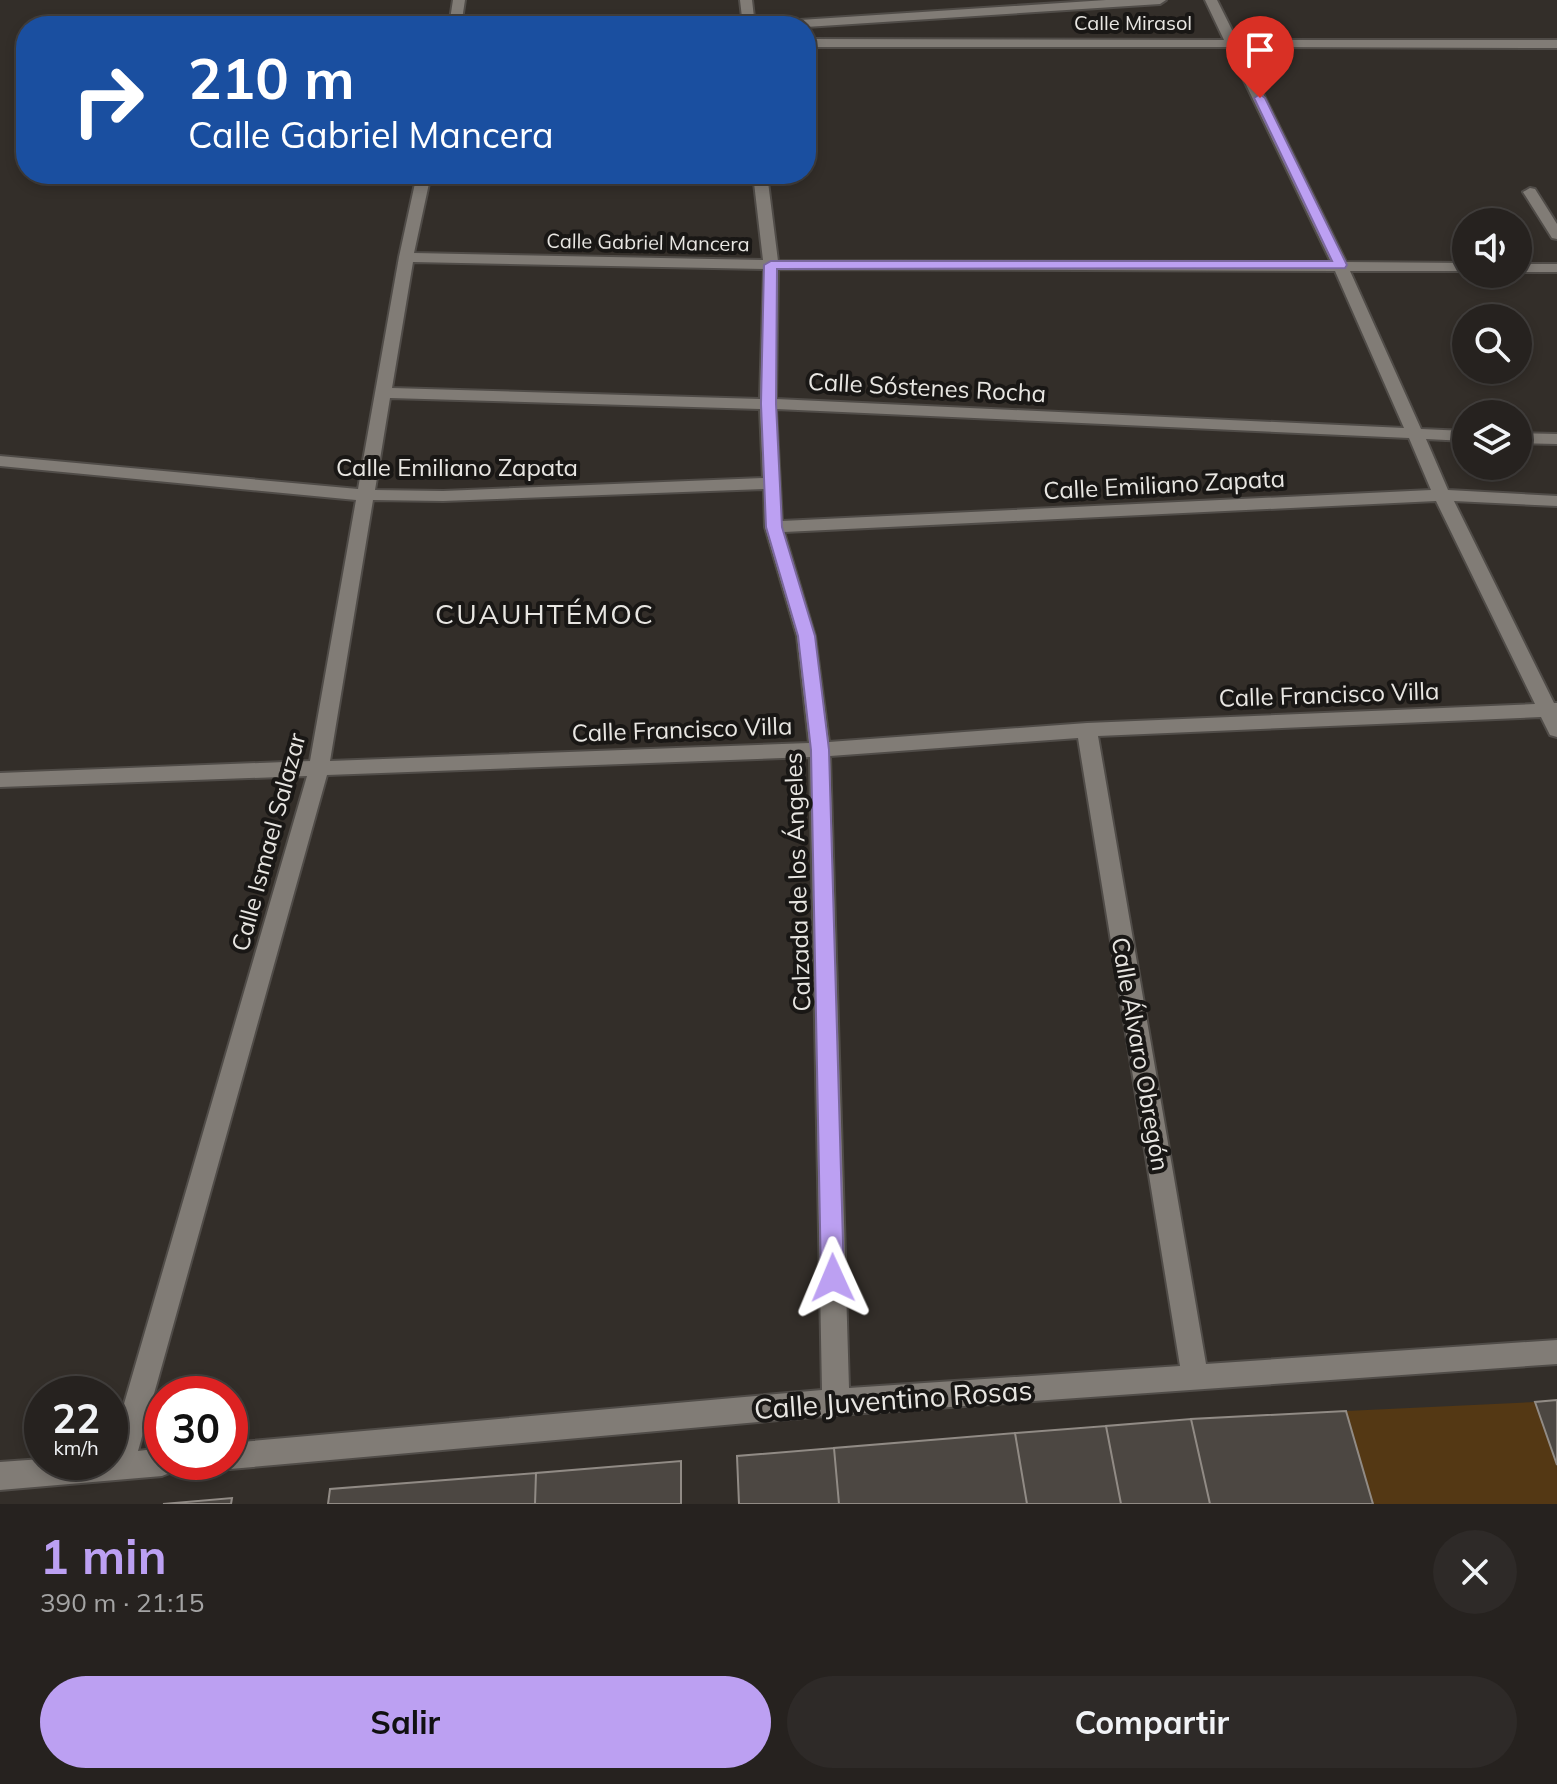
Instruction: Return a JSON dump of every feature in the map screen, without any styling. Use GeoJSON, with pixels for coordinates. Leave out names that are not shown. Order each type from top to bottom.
{"type":"FeatureCollection","features":[{"type":"Feature","properties":{"kind":"street"},"geometry":{"type":"LineString","coordinates":[[816,23],[1160,0]]}},
{"type":"Feature","properties":{"kind":"street"},"geometry":{"type":"LineString","coordinates":[[1211,0],[1340,265],[1442,495],[1553,710],[1557,730]]}},
{"type":"Feature","properties":{"kind":"street","name":"Calle Mirasol"},"geometry":{"type":"LineString","coordinates":[[816,43],[1557,44]]}},
{"type":"Feature","properties":{"kind":"street","name":"Calle Ismael Salazar"},"geometry":{"type":"LineString","coordinates":[[128,1437],[319,769],[364,495],[422,184]]}},
{"type":"Feature","properties":{"kind":"street","name":"Calzada de los Ángeles"},"geometry":{"type":"LineString","coordinates":[[761,184],[771,265],[768,404],[774,527],[806,636],[820,750],[836,1402]]}},
{"type":"Feature","properties":{"kind":"street"},"geometry":{"type":"LineString","coordinates":[[1530,192],[1557,235]]}},
{"type":"Feature","properties":{"kind":"street","name":"Calle Gabriel Mancera"},"geometry":{"type":"LineString","coordinates":[[406,257],[771,265],[1452,267]]}},
{"type":"Feature","properties":{"kind":"street"},"geometry":{"type":"LineString","coordinates":[[1532,268],[1557,268]]}},
{"type":"Feature","properties":{"kind":"street","name":"Calle Sóstenes Rocha"},"geometry":{"type":"LineString","coordinates":[[385,393],[768,404],[1452,435]]}},
{"type":"Feature","properties":{"kind":"street"},"geometry":{"type":"LineString","coordinates":[[1532,438],[1557,439]]}},
{"type":"Feature","properties":{"kind":"street","name":"Calle Emiliano Zapata"},"geometry":{"type":"LineString","coordinates":[[0,461],[364,495],[443,496],[772,483]]}},
{"type":"Feature","properties":{"kind":"street","name":"Calle Emiliano Zapata"},"geometry":{"type":"LineString","coordinates":[[774,527],[1442,495],[1557,501]]}},
{"type":"Feature","properties":{"kind":"street","name":"Calle Francisco Villa"},"geometry":{"type":"LineString","coordinates":[[0,780],[820,750],[1087,730],[1553,710]]}},
{"type":"Feature","properties":{"kind":"street","name":"Calle Álvaro Obregón"},"geometry":{"type":"LineString","coordinates":[[1087,730],[1195,1377]]}},
{"type":"Feature","properties":{"kind":"street","name":"Calle Juventino Rosas"},"geometry":{"type":"LineString","coordinates":[[248,1454],[836,1402],[1557,1352]]}},
{"type":"Feature","properties":{"kind":"street"},"geometry":{"type":"LineString","coordinates":[[0,1476],[24,1474]]}},
{"type":"Feature","properties":{"kind":"shaded area"},"geometry":{"type":"Polygon","coordinates":[[[1535,1402],[1557,1465],[1557,1504],[1373,1504],[1346,1411],[1535,1402]]]}},
{"type":"Feature","properties":{"kind":"building"},"geometry":{"type":"Polygon","coordinates":[[[1557,1400],[1557,1465],[1535,1402],[1557,1400]]]}},
{"type":"Feature","properties":{"kind":"building"},"geometry":{"type":"Polygon","coordinates":[[[1346,1411],[1373,1504],[1210,1504],[1191,1419],[1346,1411]]]}},
{"type":"Feature","properties":{"kind":"building"},"geometry":{"type":"Polygon","coordinates":[[[1191,1419],[1210,1504],[1121,1504],[1106,1426],[1191,1419]]]}},
{"type":"Feature","properties":{"kind":"building"},"geometry":{"type":"Polygon","coordinates":[[[1106,1426],[1121,1504],[1027,1504],[1015,1433],[1106,1426]]]}},
{"type":"Feature","properties":{"kind":"building"},"geometry":{"type":"Polygon","coordinates":[[[1015,1433],[1027,1504],[839,1504],[834,1448],[1015,1433]]]}},
{"type":"Feature","properties":{"kind":"building"},"geometry":{"type":"Polygon","coordinates":[[[834,1448],[839,1504],[739,1504],[737,1456],[834,1448]]]}},
{"type":"Feature","properties":{"kind":"building"},"geometry":{"type":"Polygon","coordinates":[[[681,1461],[681,1504],[535,1504],[536,1473],[681,1461]]]}},
{"type":"Feature","properties":{"kind":"building"},"geometry":{"type":"Polygon","coordinates":[[[536,1473],[535,1504],[328,1504],[330,1489],[536,1473]]]}},
{"type":"Feature","properties":{"kind":"building"},"geometry":{"type":"Polygon","coordinates":[[[232,1498],[231,1504],[163,1504],[232,1498]]]}},
{"type":"Feature","properties":{"kind":"district","name":"CUAUHTÉMOC"},"geometry":{"type":"Point","coordinates":[545,613]}},
{"type":"Feature","properties":{"kind":"route"},"geometry":{"type":"LineString","coordinates":[[833,1278],[820,750],[806,636],[774,527],[768,404],[771,265],[1340,265],[1260,98]]}}]}
